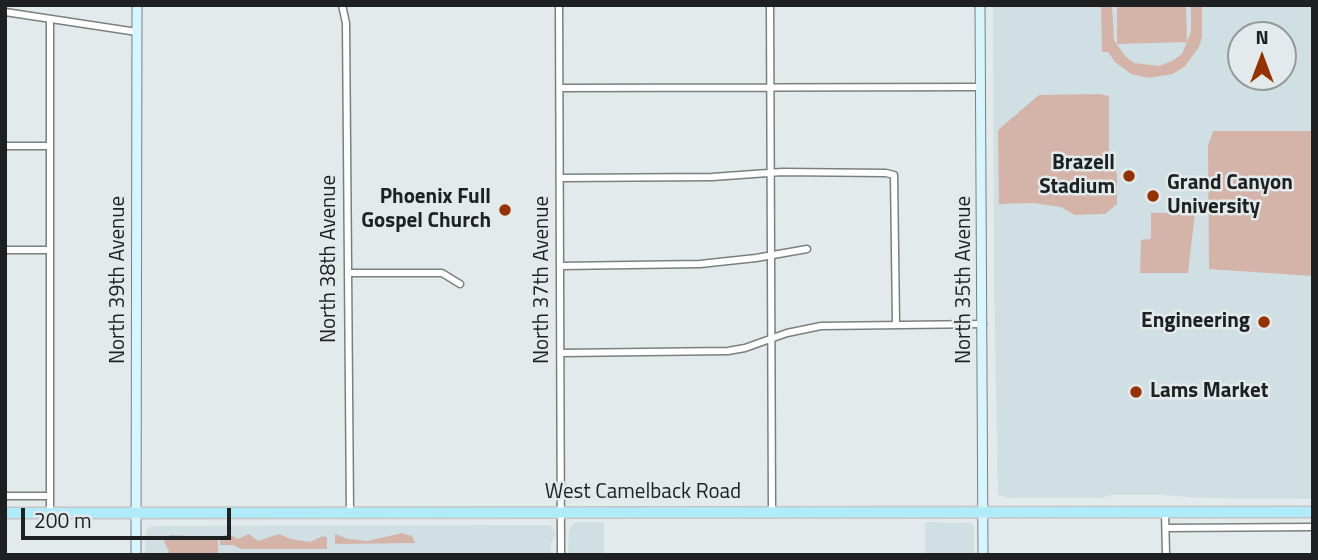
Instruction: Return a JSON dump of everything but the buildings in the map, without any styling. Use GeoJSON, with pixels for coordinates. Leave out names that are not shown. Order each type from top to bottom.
{"type":"FeatureCollection","features":[{"type":"Feature","properties":{"kind":"main road","name":"North 39th Avenue"},"geometry":{"type":"LineString","coordinates":[[136,555],[137,5]]}},
{"type":"Feature","properties":{"kind":"main road","name":"North 35th Avenue"},"geometry":{"type":"LineString","coordinates":[[980,5],[983,555]]}},
{"type":"Feature","properties":{"kind":"main road","name":"West Camelback Road"},"geometry":{"type":"LineString","coordinates":[[5,513],[1313,512]]}},
{"type":"Feature","properties":{"kind":"street","name":"North 38th Avenue"},"geometry":{"type":"LineString","coordinates":[[342,5],[346,23],[349,513]]}},
{"type":"Feature","properties":{"kind":"street","name":"North 37th Avenue"},"geometry":{"type":"LineString","coordinates":[[559,5],[561,555]]}},
{"type":"Feature","properties":{"kind":"street"},"geometry":{"type":"LineString","coordinates":[[770,5],[772,512]]}},
{"type":"Feature","properties":{"kind":"street"},"geometry":{"type":"LineString","coordinates":[[5,12],[137,32]]}},
{"type":"Feature","properties":{"kind":"street"},"geometry":{"type":"LineString","coordinates":[[50,19],[50,513]]}},
{"type":"Feature","properties":{"kind":"street"},"geometry":{"type":"LineString","coordinates":[[560,88],[980,88]]}},
{"type":"Feature","properties":{"kind":"street"},"geometry":{"type":"LineString","coordinates":[[5,146],[50,146]]}},
{"type":"Feature","properties":{"kind":"street"},"geometry":{"type":"LineString","coordinates":[[560,178],[712,177],[771,173],[894,175],[896,324]]}},
{"type":"Feature","properties":{"kind":"street"},"geometry":{"type":"LineString","coordinates":[[560,266],[700,264],[807,249]]}},
{"type":"Feature","properties":{"kind":"street"},"geometry":{"type":"LineString","coordinates":[[5,250],[50,250]]}},
{"type":"Feature","properties":{"kind":"street"},"geometry":{"type":"LineString","coordinates":[[348,273],[442,273],[460,284]]}},
{"type":"Feature","properties":{"kind":"street"},"geometry":{"type":"LineString","coordinates":[[561,353],[706,353],[745,348],[803,328],[821,326],[983,324]]}},
{"type":"Feature","properties":{"kind":"street"},"geometry":{"type":"LineString","coordinates":[[5,496],[50,496]]}},
{"type":"Feature","properties":{"kind":"street"},"geometry":{"type":"LineString","coordinates":[[1165,512],[1166,555]]}},
{"type":"Feature","properties":{"kind":"street"},"geometry":{"type":"LineString","coordinates":[[1282,512],[1282,527]]}},
{"type":"Feature","properties":{"kind":"street"},"geometry":{"type":"LineString","coordinates":[[1166,528],[1313,527]]}},
{"type":"Feature","properties":{"kind":"shaded area","name":"Grand Canyon University"},"geometry":{"type":"Polygon","coordinates":[[[993,5],[1313,5],[1313,499],[1160,495],[1009,498],[998,495],[993,5]]]}},
{"type":"Feature","properties":{"kind":"shaded area"},"geometry":{"type":"Polygon","coordinates":[[[1101,5],[1112,5],[1114,40],[1125,56],[1134,63],[1159,66],[1182,54],[1191,32],[1191,5],[1202,5],[1202,37],[1199,47],[1185,66],[1173,74],[1149,78],[1131,74],[1115,62],[1108,52],[1102,52],[1101,5]]]}},
{"type":"Feature","properties":{"kind":"shaded area"},"geometry":{"type":"Polygon","coordinates":[[[1117,5],[1186,5],[1187,42],[1117,44],[1117,5]]]}},
{"type":"Feature","properties":{"kind":"shaded area"},"geometry":{"type":"Polygon","coordinates":[[[1039,95],[1109,96],[1109,157],[1117,174],[1117,204],[1105,214],[1075,215],[1061,207],[1033,203],[999,204],[998,130],[1039,95]]]}},
{"type":"Feature","properties":{"kind":"shaded area"},"geometry":{"type":"Polygon","coordinates":[[[1213,131],[1313,131],[1313,276],[1209,269],[1208,146],[1213,131]]]}},
{"type":"Feature","properties":{"kind":"shaded area"},"geometry":{"type":"Polygon","coordinates":[[[1151,213],[1195,213],[1188,273],[1140,273],[1141,240],[1151,239],[1151,213]]]}},
{"type":"Feature","properties":{"kind":"shaded area"},"geometry":{"type":"Polygon","coordinates":[[[575,522],[604,522],[604,555],[568,555],[569,529],[575,522]]]}},
{"type":"Feature","properties":{"kind":"shaded area"},"geometry":{"type":"Polygon","coordinates":[[[925,522],[971,523],[974,527],[974,555],[925,555],[925,522]]]}},
{"type":"Feature","properties":{"kind":"shaded area"},"geometry":{"type":"Polygon","coordinates":[[[152,526],[552,526],[556,534],[551,543],[551,555],[145,555],[146,530],[152,526]]]}},
{"type":"Feature","properties":{"kind":"shaded area"},"geometry":{"type":"Polygon","coordinates":[[[402,533],[412,536],[415,543],[335,544],[335,534],[348,539],[368,541],[402,533]]]}},
{"type":"Feature","properties":{"kind":"shaded area"},"geometry":{"type":"Polygon","coordinates":[[[249,534],[258,541],[279,534],[310,542],[323,536],[327,537],[327,549],[241,549],[233,545],[220,545],[220,538],[225,535],[238,539],[249,534]]]}},
{"type":"Feature","properties":{"kind":"shaded area"},"geometry":{"type":"Polygon","coordinates":[[[170,535],[187,536],[196,540],[206,537],[218,540],[218,555],[166,555],[169,551],[164,542],[170,535]]]}},
{"type":"Feature","properties":{"kind":"place","name":"Brazell Stadium"},"geometry":{"type":"Point","coordinates":[1129,176]}},
{"type":"Feature","properties":{"kind":"place","name":"Grand Canyon University"},"geometry":{"type":"Point","coordinates":[1153,196]}},
{"type":"Feature","properties":{"kind":"place","name":"Phoenix Full Gospel Church"},"geometry":{"type":"Point","coordinates":[505,210]}},
{"type":"Feature","properties":{"kind":"place","name":"Engineering"},"geometry":{"type":"Point","coordinates":[1264,322]}},
{"type":"Feature","properties":{"kind":"place","name":"Lams Market"},"geometry":{"type":"Point","coordinates":[1136,392]}}]}
